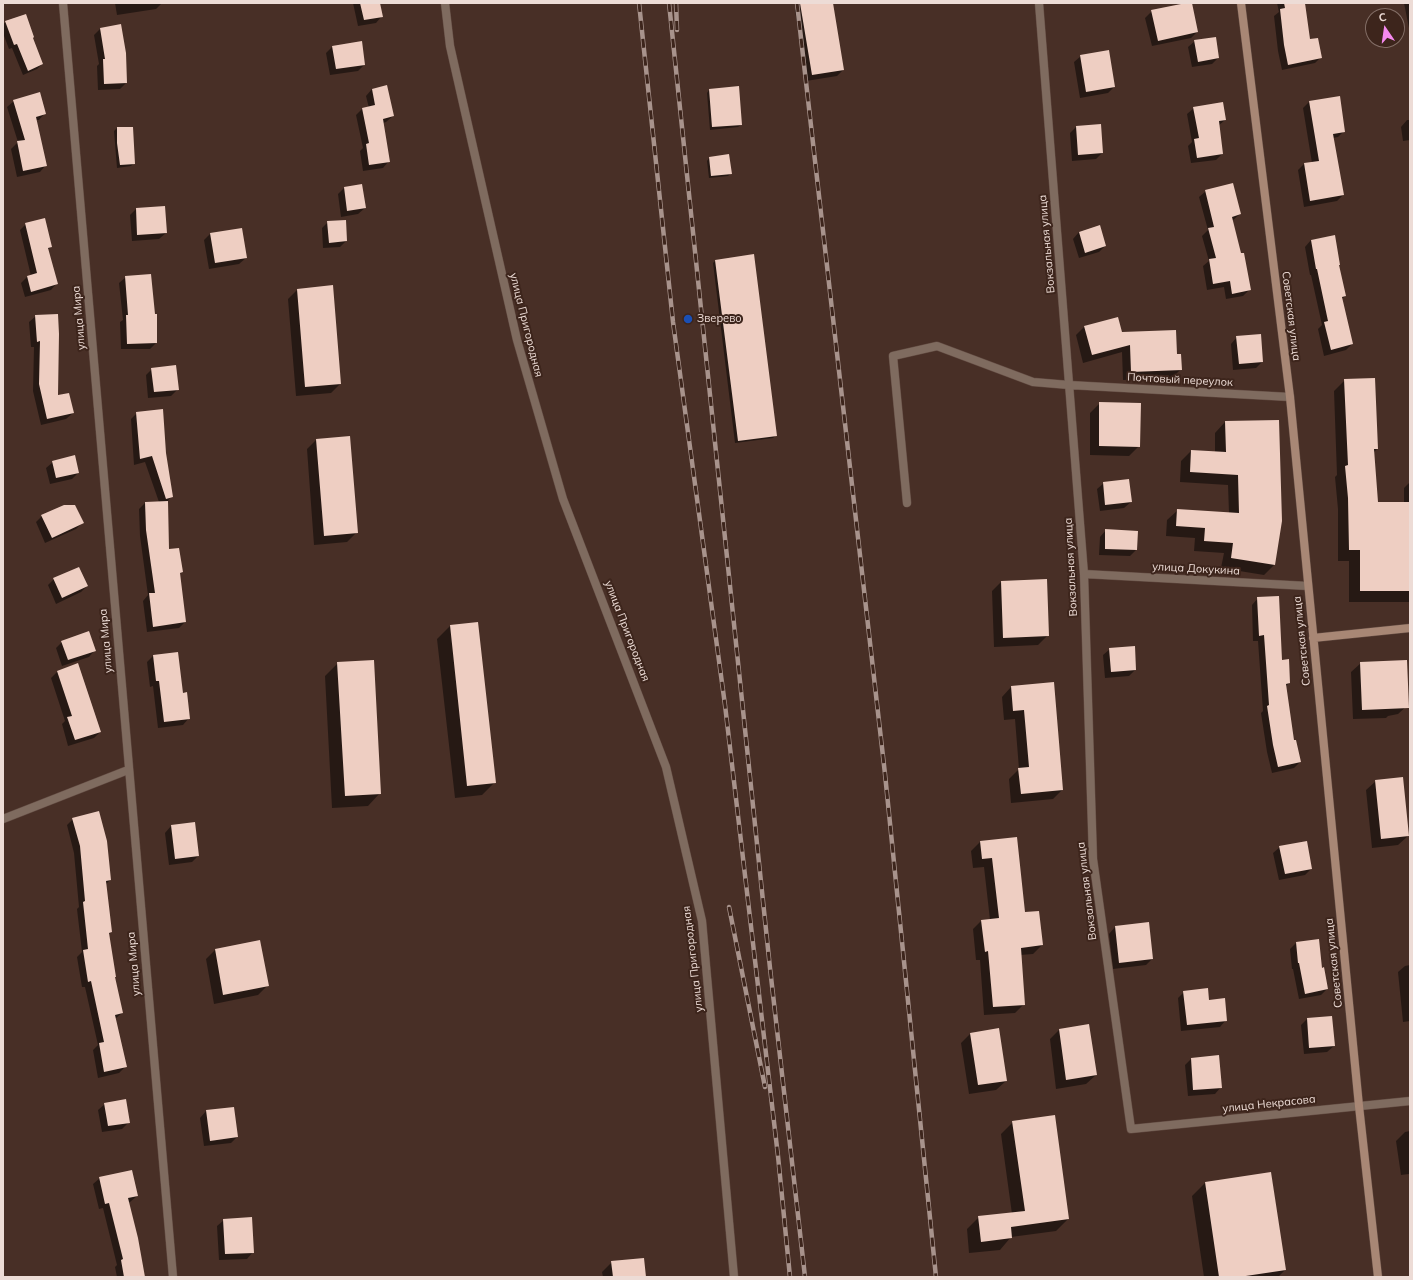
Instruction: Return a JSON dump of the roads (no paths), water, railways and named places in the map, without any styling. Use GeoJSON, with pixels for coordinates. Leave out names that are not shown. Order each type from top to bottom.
{"type":"FeatureCollection","features":[{"type":"Feature","properties":{"kind":"main road","name":"Советская улица"},"geometry":{"type":"LineString","coordinates":[[1241,3],[1290,397],[1359,1106],[1378,1277]]}},
{"type":"Feature","properties":{"kind":"main road"},"geometry":{"type":"LineString","coordinates":[[1313,638],[1410,628]]}},
{"type":"Feature","properties":{"kind":"street","name":"улица Мира"},"geometry":{"type":"LineString","coordinates":[[63,3],[128,770],[173,1277]]}},
{"type":"Feature","properties":{"kind":"street","name":"улица Пригородная"},"geometry":{"type":"LineString","coordinates":[[445,3],[450,46],[516,340],[563,499],[666,767],[702,920],[734,1277]]}},
{"type":"Feature","properties":{"kind":"street","name":"Вокзальная улица"},"geometry":{"type":"LineString","coordinates":[[1039,3],[1084,574],[1093,859],[1131,1129]]}},
{"type":"Feature","properties":{"kind":"street","name":"Почтовый переулок"},"geometry":{"type":"LineString","coordinates":[[907,503],[893,356],[937,346],[1033,382],[1290,397]]}},
{"type":"Feature","properties":{"kind":"street","name":"улица Докукина"},"geometry":{"type":"LineString","coordinates":[[1084,574],[1308,586]]}},
{"type":"Feature","properties":{"kind":"street"},"geometry":{"type":"LineString","coordinates":[[3,819],[128,770]]}},
{"type":"Feature","properties":{"kind":"street","name":"улица Некрасова"},"geometry":{"type":"LineString","coordinates":[[1131,1129],[1410,1101]]}},
{"type":"Feature","properties":{"kind":"railway"},"geometry":{"type":"LineString","coordinates":[[639,3],[673,322],[725,705],[778,1156],[790,1277]]}},
{"type":"Feature","properties":{"kind":"railway"},"geometry":{"type":"LineString","coordinates":[[669,3],[770,968],[805,1277]]}},
{"type":"Feature","properties":{"kind":"railway"},"geometry":{"type":"LineString","coordinates":[[676,3],[677,30]]}},
{"type":"Feature","properties":{"kind":"railway"},"geometry":{"type":"LineString","coordinates":[[797,3],[885,774],[936,1277]]}},
{"type":"Feature","properties":{"kind":"railway"},"geometry":{"type":"LineString","coordinates":[[729,907],[765,1087]]}},
{"type":"Feature","properties":{"kind":"place","name":"Зверево"},"geometry":{"type":"Point","coordinates":[688,319]}}]}
